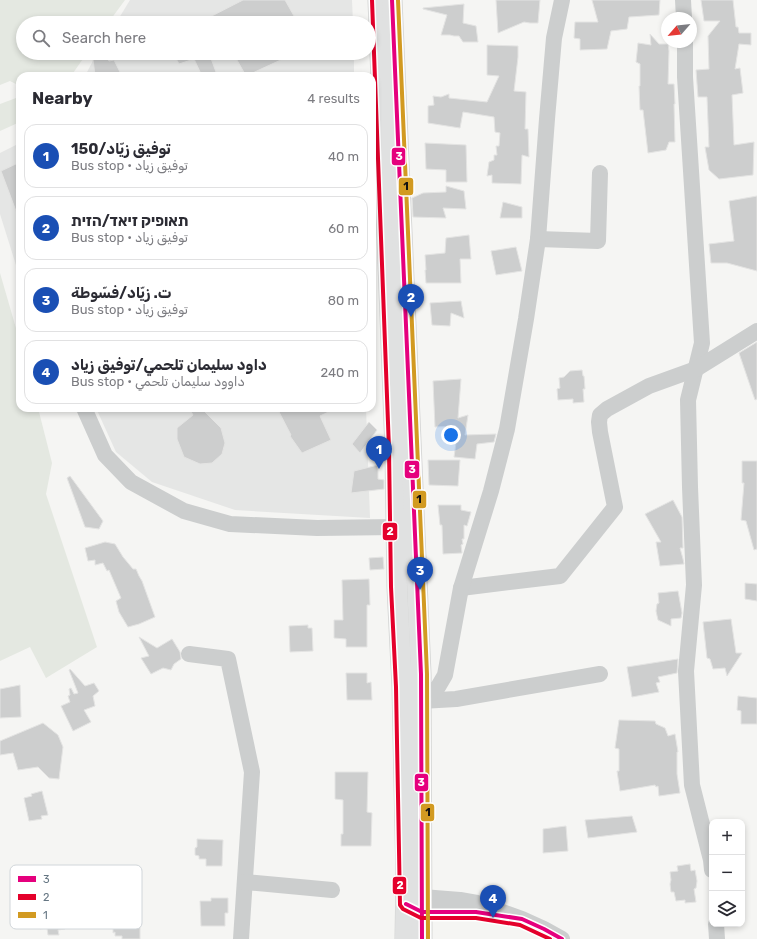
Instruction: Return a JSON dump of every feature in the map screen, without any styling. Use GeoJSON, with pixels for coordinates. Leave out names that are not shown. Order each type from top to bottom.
{"type":"FeatureCollection","features":[{"type":"Feature","properties":{"kind":"main road"},"geometry":{"type":"LineString","coordinates":[[378,0],[395,443],[397,587],[416,904],[422,939]]}},
{"type":"Feature","properties":{"kind":"main road"},"geometry":{"type":"LineString","coordinates":[[392,0],[421,674],[416,904],[405,939]]}},
{"type":"Feature","properties":{"kind":"street"},"geometry":{"type":"LineString","coordinates":[[421,701],[438,687],[445,675],[461,588],[507,429],[538,239],[546,119],[554,38],[562,0]]}},
{"type":"Feature","properties":{"kind":"street"},"geometry":{"type":"LineString","coordinates":[[684,0],[684,12]]}},
{"type":"Feature","properties":{"kind":"street"},"geometry":{"type":"LineString","coordinates":[[685,48],[686,85],[702,343],[688,400],[694,585],[686,671],[692,785],[710,855]]}},
{"type":"Feature","properties":{"kind":"street"},"geometry":{"type":"LineString","coordinates":[[538,239],[598,241],[600,173]]}},
{"type":"Feature","properties":{"kind":"street"},"geometry":{"type":"LineString","coordinates":[[461,588],[560,576],[615,506],[600,432],[600,415],[607,409],[649,386],[696,369],[757,331]]}},
{"type":"Feature","properties":{"kind":"street"},"geometry":{"type":"LineString","coordinates":[[86,412],[105,455],[131,482],[184,511],[230,524],[317,528],[396,527]]}},
{"type":"Feature","properties":{"kind":"street"},"geometry":{"type":"LineString","coordinates":[[189,654],[228,659],[252,772],[241,939]]}},
{"type":"Feature","properties":{"kind":"street"},"geometry":{"type":"LineString","coordinates":[[446,664],[421,674],[402,687],[421,701],[456,699],[600,674]]}},
{"type":"Feature","properties":{"kind":"street"},"geometry":{"type":"LineString","coordinates":[[245,882],[332,890]]}},
{"type":"Feature","properties":{"kind":"street"},"geometry":{"type":"LineString","coordinates":[[416,904],[460,900],[477,903],[522,919],[562,939]]}},
{"type":"Feature","properties":{"kind":"street"},"geometry":{"type":"LineString","coordinates":[[716,927],[717,939]]}},
{"type":"Feature","properties":{"kind":"shaded area"},"geometry":{"type":"Polygon","coordinates":[[[0,0],[125,0],[113,16],[16,16],[16,60],[82,60],[74,72],[16,72],[16,84],[10,81],[0,85],[0,0]]]}},
{"type":"Feature","properties":{"kind":"shaded area"},"geometry":{"type":"Polygon","coordinates":[[[130,0],[352,0],[353,16],[120,16],[130,0]]]}},
{"type":"Feature","properties":{"kind":"shaded area"},"geometry":{"type":"Polygon","coordinates":[[[93,60],[354,60],[354,72],[87,72],[93,60]]]}},
{"type":"Feature","properties":{"kind":"shaded area"},"geometry":{"type":"Polygon","coordinates":[[[16,98],[16,124],[0,131],[0,104],[16,98]]]}},
{"type":"Feature","properties":{"kind":"shaded area"},"geometry":{"type":"Polygon","coordinates":[[[16,145],[16,265],[0,214],[0,153],[16,145]]]}},
{"type":"Feature","properties":{"kind":"shaded area"},"geometry":{"type":"Polygon","coordinates":[[[0,273],[16,328],[16,412],[39,412],[52,463],[46,494],[97,647],[46,678],[30,647],[0,661],[0,273]]]}},
{"type":"Feature","properties":{"kind":"shaded area"},"geometry":{"type":"Polygon","coordinates":[[[98,412],[366,412],[370,518],[235,510],[152,482],[116,452],[98,412]]]}},
{"type":"Feature","properties":{"kind":"building"},"geometry":{"type":"Polygon","coordinates":[[[243,0],[285,0],[294,16],[212,16],[243,0]]]}},
{"type":"Feature","properties":{"kind":"building"},"geometry":{"type":"Polygon","coordinates":[[[496,0],[540,0],[538,23],[524,22],[498,33],[496,0]]]}},
{"type":"Feature","properties":{"kind":"building"},"geometry":{"type":"Polygon","coordinates":[[[592,0],[660,0],[659,15],[629,17],[627,29],[611,31],[607,49],[580,50],[580,39],[574,38],[575,22],[598,22],[592,0]]]}},
{"type":"Feature","properties":{"kind":"building"},"geometry":{"type":"Polygon","coordinates":[[[701,0],[733,0],[736,27],[738,27],[739,33],[751,33],[751,45],[739,44],[735,69],[740,68],[743,93],[732,95],[734,145],[754,142],[753,175],[719,179],[709,170],[705,147],[709,147],[707,97],[698,97],[696,70],[709,69],[708,36],[720,21],[704,21],[701,0]]]}},
{"type":"Feature","properties":{"kind":"building"},"geometry":{"type":"Polygon","coordinates":[[[464,4],[463,23],[476,26],[478,42],[463,42],[459,36],[441,35],[447,15],[423,9],[423,8],[464,4]]]}},
{"type":"Feature","properties":{"kind":"building"},"geometry":{"type":"Polygon","coordinates":[[[650,34],[659,44],[661,44],[661,48],[669,48],[668,84],[674,84],[675,142],[669,142],[666,150],[648,153],[643,110],[640,110],[640,64],[636,62],[638,43],[651,45],[650,34]]]}},
{"type":"Feature","properties":{"kind":"building"},"geometry":{"type":"Polygon","coordinates":[[[487,45],[518,46],[514,91],[526,92],[525,129],[528,129],[529,157],[522,155],[521,184],[492,183],[492,175],[487,176],[489,162],[494,160],[494,155],[497,155],[496,146],[499,146],[500,133],[495,132],[494,117],[463,112],[460,128],[428,123],[428,106],[434,105],[433,96],[441,97],[449,94],[449,98],[487,102],[499,76],[487,75],[487,45]]]}},
{"type":"Feature","properties":{"kind":"building"},"geometry":{"type":"Polygon","coordinates":[[[93,60],[114,60],[120,72],[95,72],[93,60]]]}},
{"type":"Feature","properties":{"kind":"building"},"geometry":{"type":"Polygon","coordinates":[[[177,60],[191,60],[179,64],[177,60]]]}},
{"type":"Feature","properties":{"kind":"building"},"geometry":{"type":"Polygon","coordinates":[[[194,60],[212,60],[216,72],[200,72],[194,60]]]}},
{"type":"Feature","properties":{"kind":"building"},"geometry":{"type":"Polygon","coordinates":[[[237,60],[281,60],[255,72],[244,72],[237,60]]]}},
{"type":"Feature","properties":{"kind":"building"},"geometry":{"type":"Polygon","coordinates":[[[425,143],[466,145],[467,182],[446,182],[446,170],[426,169],[425,143]]]}},
{"type":"Feature","properties":{"kind":"building"},"geometry":{"type":"Polygon","coordinates":[[[16,164],[16,211],[1,171],[16,164]]]}},
{"type":"Feature","properties":{"kind":"building"},"geometry":{"type":"Polygon","coordinates":[[[446,186],[464,191],[466,209],[443,208],[446,218],[413,217],[412,198],[423,193],[446,192],[446,186]]]}},
{"type":"Feature","properties":{"kind":"building"},"geometry":{"type":"Polygon","coordinates":[[[757,196],[757,271],[727,263],[711,263],[709,244],[734,241],[729,201],[757,196]]]}},
{"type":"Feature","properties":{"kind":"building"},"geometry":{"type":"Polygon","coordinates":[[[503,202],[522,207],[522,218],[500,218],[503,202]]]}},
{"type":"Feature","properties":{"kind":"building"},"geometry":{"type":"Polygon","coordinates":[[[469,235],[471,259],[460,259],[461,283],[426,283],[425,255],[445,253],[446,238],[469,235]]]}},
{"type":"Feature","properties":{"kind":"building"},"geometry":{"type":"Polygon","coordinates":[[[516,247],[522,271],[496,275],[491,251],[516,247]]]}},
{"type":"Feature","properties":{"kind":"building"},"geometry":{"type":"Polygon","coordinates":[[[461,301],[464,318],[451,313],[450,326],[432,325],[430,303],[461,301]]]}},
{"type":"Feature","properties":{"kind":"building"},"geometry":{"type":"Polygon","coordinates":[[[757,342],[757,399],[755,400],[739,353],[757,342]]]}},
{"type":"Feature","properties":{"kind":"building"},"geometry":{"type":"Polygon","coordinates":[[[582,370],[585,389],[583,389],[584,402],[573,403],[573,399],[558,400],[557,389],[560,388],[559,378],[564,377],[570,371],[582,370]]]}},
{"type":"Feature","properties":{"kind":"building"},"geometry":{"type":"Polygon","coordinates":[[[461,379],[458,418],[468,415],[465,435],[496,434],[494,442],[477,444],[475,459],[454,457],[456,426],[435,427],[433,381],[461,379]]]}},
{"type":"Feature","properties":{"kind":"building"},"geometry":{"type":"Polygon","coordinates":[[[191,412],[205,412],[221,428],[225,443],[222,454],[212,463],[200,464],[184,457],[177,439],[177,428],[193,415],[191,412]]]}},
{"type":"Feature","properties":{"kind":"building"},"geometry":{"type":"Polygon","coordinates":[[[279,412],[328,412],[320,416],[331,440],[302,453],[290,436],[291,435],[279,412]]]}},
{"type":"Feature","properties":{"kind":"building"},"geometry":{"type":"Polygon","coordinates":[[[369,422],[377,430],[360,453],[352,444],[369,422]]]}},
{"type":"Feature","properties":{"kind":"building"},"geometry":{"type":"Polygon","coordinates":[[[428,460],[460,460],[458,486],[429,485],[428,460]]]}},
{"type":"Feature","properties":{"kind":"building"},"geometry":{"type":"Polygon","coordinates":[[[742,461],[757,461],[757,549],[754,550],[746,521],[741,520],[744,483],[742,483],[742,461]]]}},
{"type":"Feature","properties":{"kind":"building"},"geometry":{"type":"Polygon","coordinates":[[[378,465],[378,479],[384,480],[384,489],[351,493],[354,471],[378,465]]]}},
{"type":"Feature","properties":{"kind":"building"},"geometry":{"type":"Polygon","coordinates":[[[70,476],[103,521],[99,529],[85,527],[67,478],[70,476]]]}},
{"type":"Feature","properties":{"kind":"building"},"geometry":{"type":"Polygon","coordinates":[[[673,500],[682,517],[683,548],[680,548],[684,564],[660,566],[656,542],[661,542],[645,514],[673,500]]]}},
{"type":"Feature","properties":{"kind":"building"},"geometry":{"type":"Polygon","coordinates":[[[438,505],[461,505],[461,510],[471,512],[467,526],[464,525],[464,539],[462,539],[463,544],[461,545],[462,553],[443,554],[442,525],[440,525],[438,505]]]}},
{"type":"Feature","properties":{"kind":"building"},"geometry":{"type":"Polygon","coordinates":[[[105,542],[115,544],[133,569],[136,569],[155,617],[128,627],[119,612],[116,601],[121,598],[109,570],[107,571],[103,563],[95,565],[95,560],[88,561],[85,548],[105,542]]]}},
{"type":"Feature","properties":{"kind":"building"},"geometry":{"type":"Polygon","coordinates":[[[383,557],[384,569],[370,570],[369,558],[383,557]]]}},
{"type":"Feature","properties":{"kind":"building"},"geometry":{"type":"Polygon","coordinates":[[[369,579],[370,605],[367,605],[367,647],[346,647],[346,639],[334,638],[334,620],[343,620],[342,580],[369,579]]]}},
{"type":"Feature","properties":{"kind":"building"},"geometry":{"type":"Polygon","coordinates":[[[745,583],[757,584],[757,601],[745,599],[745,583]]]}},
{"type":"Feature","properties":{"kind":"building"},"geometry":{"type":"Polygon","coordinates":[[[678,591],[682,613],[681,618],[671,619],[671,626],[658,620],[656,611],[657,604],[659,603],[658,593],[678,591]]]}},
{"type":"Feature","properties":{"kind":"building"},"geometry":{"type":"Polygon","coordinates":[[[731,619],[736,653],[742,653],[727,676],[725,668],[713,669],[710,659],[707,658],[703,622],[731,619]]]}},
{"type":"Feature","properties":{"kind":"building"},"geometry":{"type":"Polygon","coordinates":[[[308,625],[308,628],[312,628],[313,651],[290,652],[289,626],[308,625]]]}},
{"type":"Feature","properties":{"kind":"building"},"geometry":{"type":"Polygon","coordinates":[[[139,637],[157,648],[172,639],[180,652],[181,659],[174,664],[171,670],[163,668],[151,674],[141,658],[149,656],[139,637]]]}},
{"type":"Feature","properties":{"kind":"building"},"geometry":{"type":"Polygon","coordinates":[[[678,659],[677,673],[658,677],[660,682],[656,683],[659,692],[632,697],[627,667],[678,659]]]}},
{"type":"Feature","properties":{"kind":"building"},"geometry":{"type":"Polygon","coordinates":[[[70,669],[85,686],[94,683],[99,691],[93,696],[95,706],[84,710],[91,722],[73,731],[61,706],[70,702],[68,696],[70,695],[69,689],[71,688],[74,694],[78,693],[69,670],[70,669]]]}},
{"type":"Feature","properties":{"kind":"building"},"geometry":{"type":"Polygon","coordinates":[[[346,673],[367,673],[367,683],[371,682],[372,700],[347,700],[346,673]]]}},
{"type":"Feature","properties":{"kind":"building"},"geometry":{"type":"Polygon","coordinates":[[[20,685],[21,717],[0,718],[0,689],[20,685]]]}},
{"type":"Feature","properties":{"kind":"building"},"geometry":{"type":"Polygon","coordinates":[[[738,696],[757,698],[757,724],[741,724],[741,711],[737,710],[738,696]]]}},
{"type":"Feature","properties":{"kind":"building"},"geometry":{"type":"Polygon","coordinates":[[[619,720],[655,721],[656,724],[665,728],[668,736],[675,734],[678,752],[677,774],[680,793],[659,796],[658,786],[656,787],[655,785],[620,791],[617,771],[619,771],[619,749],[615,748],[619,720]]]}},
{"type":"Feature","properties":{"kind":"building"},"geometry":{"type":"Polygon","coordinates":[[[43,723],[58,735],[63,747],[59,779],[49,778],[38,767],[18,770],[13,753],[0,755],[0,741],[43,723]]]}},
{"type":"Feature","properties":{"kind":"building"},"geometry":{"type":"Polygon","coordinates":[[[335,772],[368,772],[367,812],[372,813],[371,846],[341,846],[341,834],[343,834],[343,800],[335,799],[335,772]]]}},
{"type":"Feature","properties":{"kind":"building"},"geometry":{"type":"Polygon","coordinates":[[[42,791],[48,815],[41,816],[42,819],[29,821],[24,798],[42,791]]]}},
{"type":"Feature","properties":{"kind":"building"},"geometry":{"type":"Polygon","coordinates":[[[632,816],[637,832],[588,838],[585,820],[632,816]]]}},
{"type":"Feature","properties":{"kind":"building"},"geometry":{"type":"Polygon","coordinates":[[[566,826],[568,851],[543,853],[543,829],[566,826]]]}},
{"type":"Feature","properties":{"kind":"building"},"geometry":{"type":"Polygon","coordinates":[[[197,839],[223,840],[222,866],[206,866],[206,859],[199,859],[199,856],[195,855],[197,839]]]}},
{"type":"Feature","properties":{"kind":"building"},"geometry":{"type":"Polygon","coordinates":[[[690,864],[691,871],[695,870],[697,881],[696,888],[694,889],[696,902],[685,903],[685,900],[676,901],[674,892],[671,892],[670,872],[678,871],[677,866],[690,864]]]}},
{"type":"Feature","properties":{"kind":"building"},"geometry":{"type":"Polygon","coordinates":[[[211,898],[228,898],[228,913],[225,913],[225,926],[201,926],[200,901],[211,901],[211,898]]]}},
{"type":"Feature","properties":{"kind":"building"},"geometry":{"type":"Polygon","coordinates":[[[47,929],[65,929],[58,930],[59,935],[48,935],[47,929]]]}},
{"type":"Feature","properties":{"kind":"building"},"geometry":{"type":"Polygon","coordinates":[[[113,929],[140,929],[140,939],[122,939],[122,936],[115,936],[115,932],[113,933],[113,929]]]}},
{"type":"Feature","properties":{"kind":"transit line","name":"2"},"geometry":{"type":"LineString","coordinates":[[372,0],[373,16]]}},
{"type":"Feature","properties":{"kind":"transit line","name":"3"},"geometry":{"type":"LineString","coordinates":[[392,0],[421,674],[422,939]]}},
{"type":"Feature","properties":{"kind":"transit line","name":"1"},"geometry":{"type":"LineString","coordinates":[[398,0],[427,674],[428,939]]}},
{"type":"Feature","properties":{"kind":"transit line","name":"2"},"geometry":{"type":"LineString","coordinates":[[374,60],[375,72]]}},
{"type":"Feature","properties":{"kind":"transit line","name":"2"},"geometry":{"type":"LineString","coordinates":[[376,106],[389,449],[391,587],[396,687],[400,905],[403,909],[421,918],[476,918],[520,925],[550,939]]}},
{"type":"Feature","properties":{"kind":"transit line","name":"3"},"geometry":{"type":"LineString","coordinates":[[406,904],[422,912],[476,912],[522,919],[562,939]]}},
{"type":"Feature","properties":{"kind":"place","name":"תאופיק זיאד/הזית"},"geometry":{"type":"Point","coordinates":[411,317]}},
{"type":"Feature","properties":{"kind":"place","name":"توفيق زيّاد/150"},"geometry":{"type":"Point","coordinates":[379,469]}},
{"type":"Feature","properties":{"kind":"place","name":"ت. زيّاد/فسّوطة"},"geometry":{"type":"Point","coordinates":[420,590]}},
{"type":"Feature","properties":{"kind":"place","name":"داود سليمان تلحمي/توفيق زياد"},"geometry":{"type":"Point","coordinates":[493,918]}}]}
